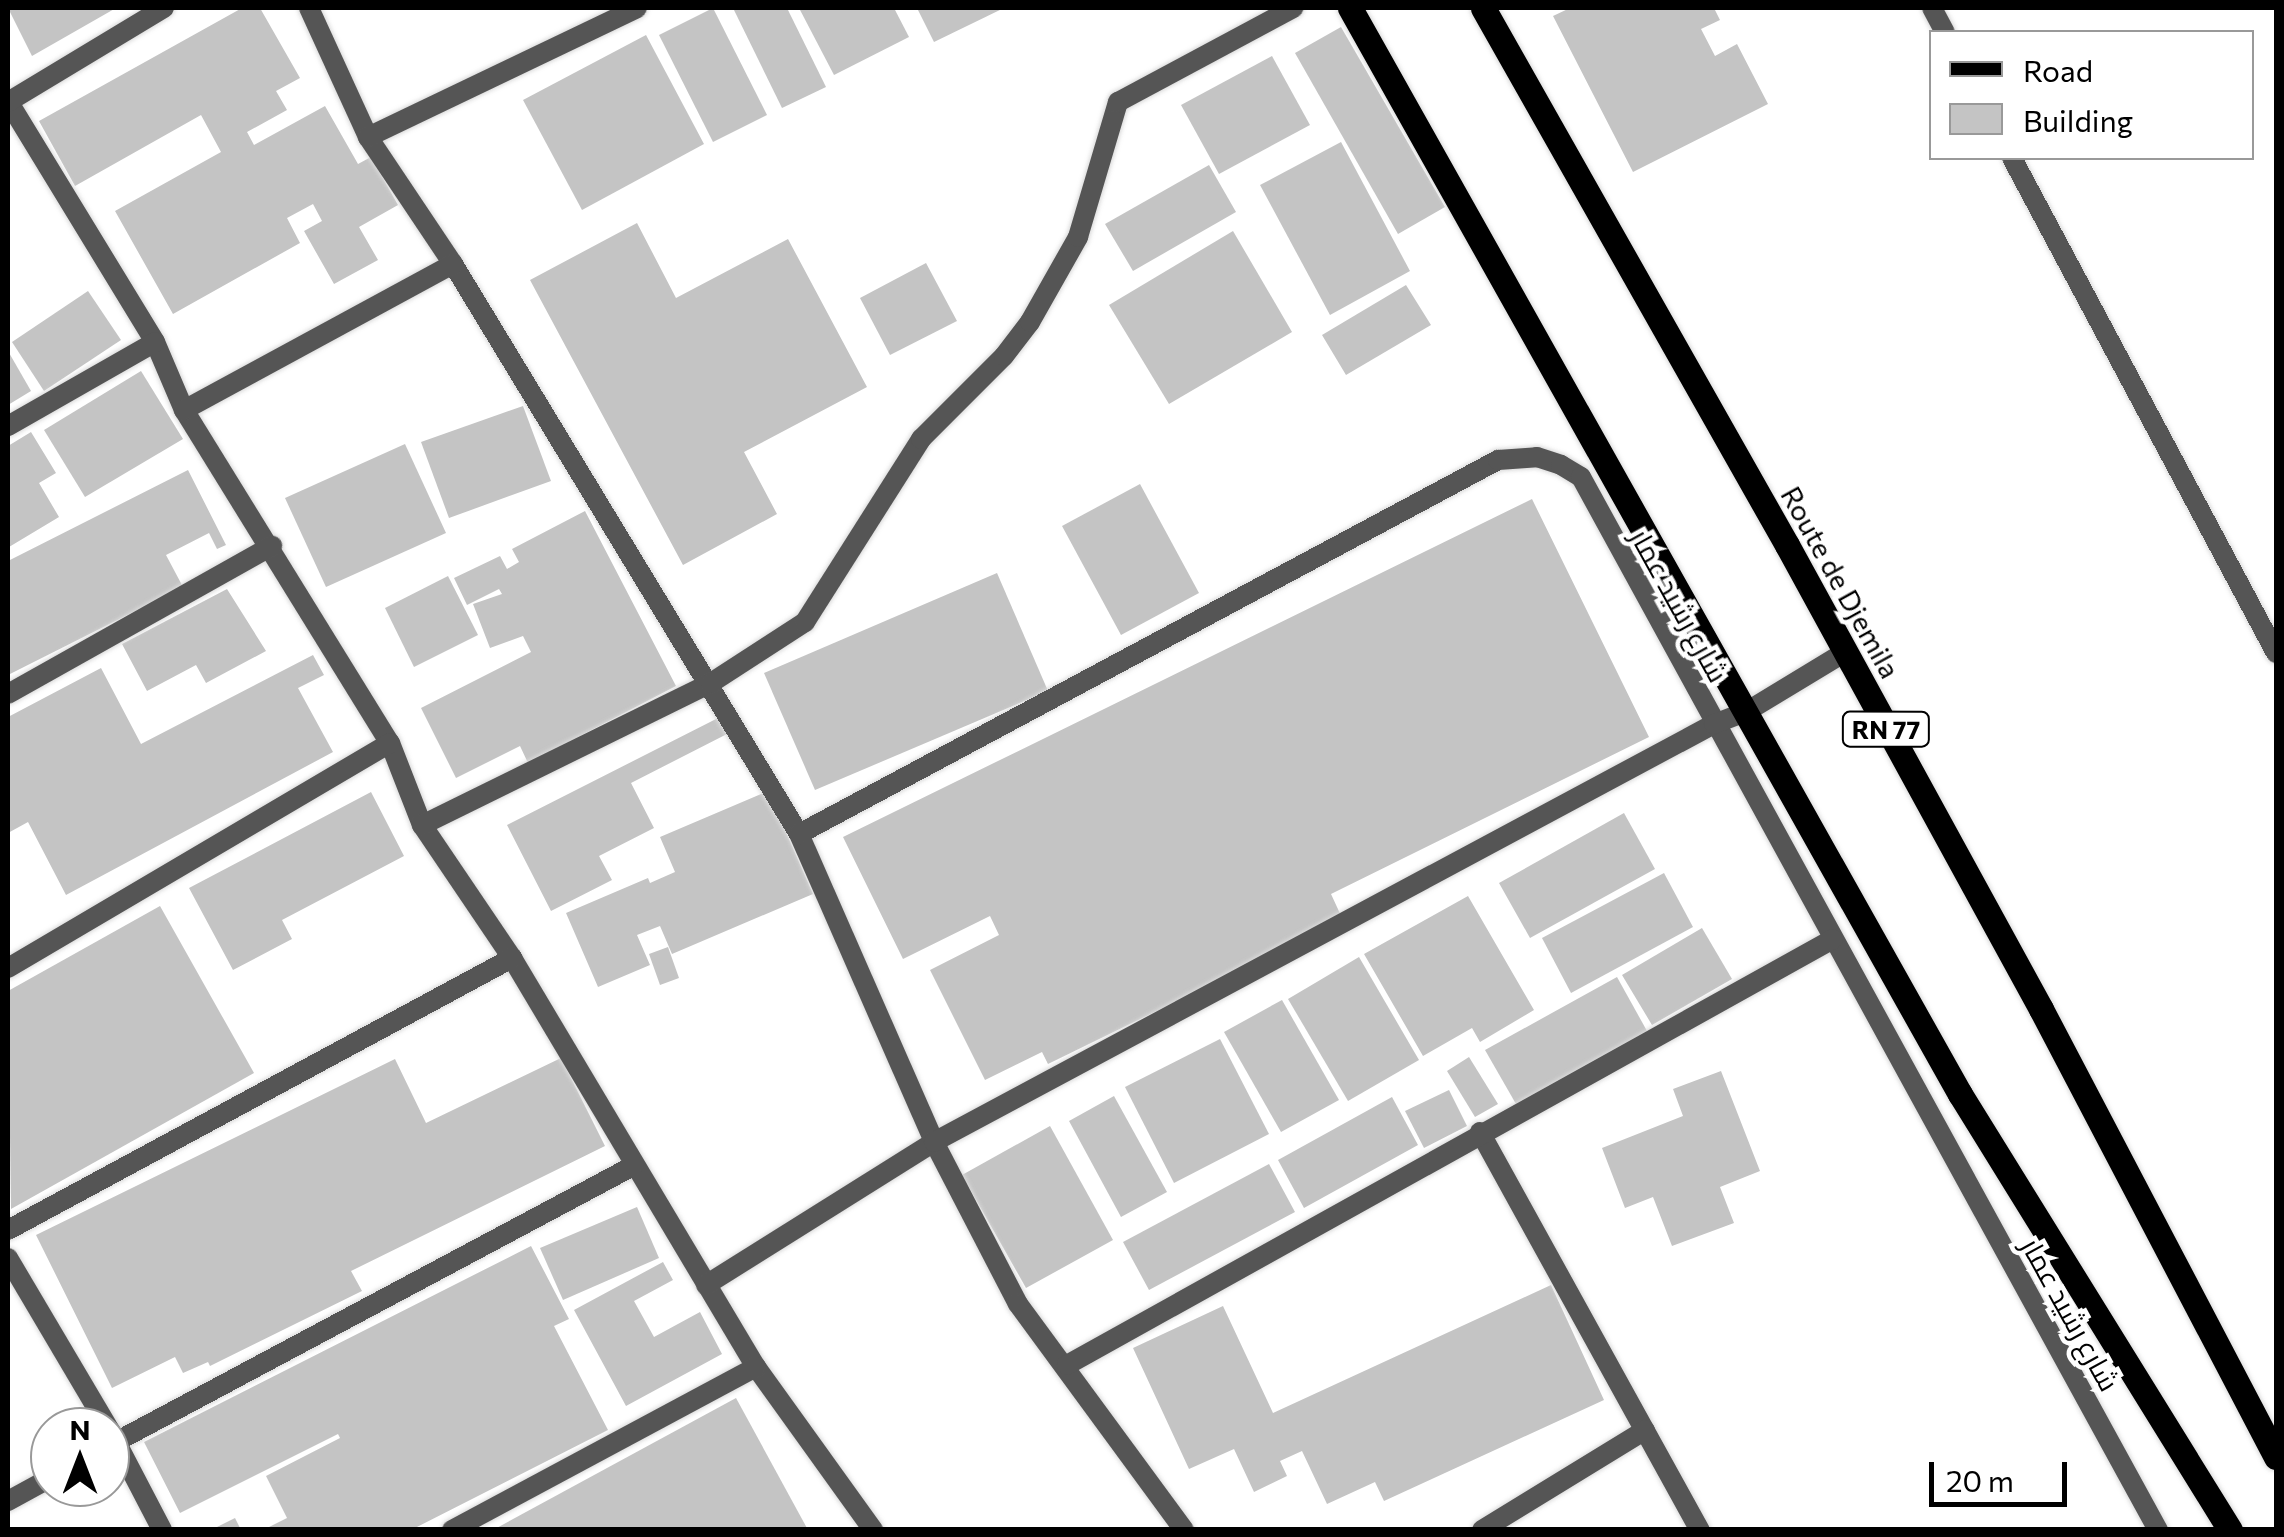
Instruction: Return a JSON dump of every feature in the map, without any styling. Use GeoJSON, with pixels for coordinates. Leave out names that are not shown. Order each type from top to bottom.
{"type":"FeatureCollection","features":[{"type":"Feature","properties":{"kind":"main road"},"geometry":{"type":"LineString","coordinates":[[1350,8],[1960,1094],[2230,1530]]}},
{"type":"Feature","properties":{"kind":"main road","name":"Route de Djemila"},"geometry":{"type":"LineString","coordinates":[[1483,8],[2041,1010],[2276,1456]]}},
{"type":"Feature","properties":{"kind":"street"},"geometry":{"type":"LineString","coordinates":[[164,8],[8,102],[155,342],[184,410],[272,546],[390,743],[422,825],[512,958],[756,1367],[873,1530]]}},
{"type":"Feature","properties":{"kind":"street"},"geometry":{"type":"LineString","coordinates":[[310,8],[368,137],[453,264],[799,834],[934,1142],[1018,1304],[1067,1365],[1184,1530]]}},
{"type":"Feature","properties":{"kind":"street"},"geometry":{"type":"LineString","coordinates":[[368,137],[636,8]]}},
{"type":"Feature","properties":{"kind":"street"},"geometry":{"type":"LineString","coordinates":[[422,825],[710,683],[805,622],[921,438],[1004,356],[1030,322],[1078,237],[1118,102],[1294,8]]}},
{"type":"Feature","properties":{"kind":"street"},"geometry":{"type":"LineString","coordinates":[[1932,8],[1945,30]]}},
{"type":"Feature","properties":{"kind":"street"},"geometry":{"type":"LineString","coordinates":[[2013,160],[2276,653]]}},
{"type":"Feature","properties":{"kind":"street"},"geometry":{"type":"LineString","coordinates":[[184,410],[453,264]]}},
{"type":"Feature","properties":{"kind":"street"},"geometry":{"type":"LineString","coordinates":[[8,426],[155,342]]}},
{"type":"Feature","properties":{"kind":"street","name":"شارع رشيد عمار"},"geometry":{"type":"LineString","coordinates":[[799,834],[1498,460],[1537,457],[1580,477],[2158,1530]]}},
{"type":"Feature","properties":{"kind":"street"},"geometry":{"type":"LineString","coordinates":[[8,694],[272,546]]}},
{"type":"Feature","properties":{"kind":"street"},"geometry":{"type":"LineString","coordinates":[[706,1284],[934,1142],[1714,724],[1746,712],[1844,652]]}},
{"type":"Feature","properties":{"kind":"street"},"geometry":{"type":"LineString","coordinates":[[8,968],[390,743]]}},
{"type":"Feature","properties":{"kind":"street"},"geometry":{"type":"LineString","coordinates":[[1067,1365],[1833,939]]}},
{"type":"Feature","properties":{"kind":"street"},"geometry":{"type":"LineString","coordinates":[[8,1230],[512,958]]}},
{"type":"Feature","properties":{"kind":"street"},"geometry":{"type":"LineString","coordinates":[[1480,1132],[1700,1530]]}},
{"type":"Feature","properties":{"kind":"street"},"geometry":{"type":"LineString","coordinates":[[130,1426],[633,1166]]}},
{"type":"Feature","properties":{"kind":"street"},"geometry":{"type":"LineString","coordinates":[[8,1258],[94,1407]]}},
{"type":"Feature","properties":{"kind":"street"},"geometry":{"type":"LineString","coordinates":[[452,1530],[756,1367]]}},
{"type":"Feature","properties":{"kind":"street"},"geometry":{"type":"LineString","coordinates":[[1482,1530],[1645,1430]]}},
{"type":"Feature","properties":{"kind":"street"},"geometry":{"type":"LineString","coordinates":[[130,1471],[162,1530]]}},
{"type":"Feature","properties":{"kind":"street"},"geometry":{"type":"LineString","coordinates":[[8,1501],[30,1489]]}},
{"type":"Feature","properties":{"kind":"building"},"geometry":{"type":"Polygon","coordinates":[[[8,8],[116,8],[32,56],[8,8]]]}},
{"type":"Feature","properties":{"kind":"building"},"geometry":{"type":"Polygon","coordinates":[[[242,8],[260,8],[300,78],[276,91],[287,110],[247,132],[254,145],[325,106],[358,164],[371,157],[398,205],[359,227],[378,260],[334,284],[304,231],[322,221],[313,204],[287,218],[300,243],[173,314],[115,211],[221,152],[201,115],[75,186],[39,121],[242,8]]]}},
{"type":"Feature","properties":{"kind":"building"},"geometry":{"type":"Polygon","coordinates":[[[713,8],[767,115],[713,142],[659,35],[713,8]]]}},
{"type":"Feature","properties":{"kind":"building"},"geometry":{"type":"Polygon","coordinates":[[[733,8],[787,8],[826,87],[782,108],[733,8]]]}},
{"type":"Feature","properties":{"kind":"building"},"geometry":{"type":"Polygon","coordinates":[[[799,8],[894,8],[909,37],[834,75],[799,8]]]}},
{"type":"Feature","properties":{"kind":"building"},"geometry":{"type":"Polygon","coordinates":[[[917,8],[1004,8],[934,42],[917,8]]]}},
{"type":"Feature","properties":{"kind":"building"},"geometry":{"type":"Polygon","coordinates":[[[1570,8],[1714,8],[1720,20],[1701,29],[1715,56],[1737,44],[1768,104],[1633,172],[1553,16],[1570,8]]]}},
{"type":"Feature","properties":{"kind":"building"},"geometry":{"type":"Polygon","coordinates":[[[1341,27],[1445,207],[1398,234],[1295,53],[1341,27]]]}},
{"type":"Feature","properties":{"kind":"building"},"geometry":{"type":"Polygon","coordinates":[[[646,35],[704,144],[582,210],[523,100],[646,35]]]}},
{"type":"Feature","properties":{"kind":"building"},"geometry":{"type":"Polygon","coordinates":[[[1272,56],[1310,125],[1219,174],[1181,105],[1272,56]]]}},
{"type":"Feature","properties":{"kind":"building"},"geometry":{"type":"Polygon","coordinates":[[[1341,142],[1410,271],[1330,315],[1260,185],[1341,142]]]}},
{"type":"Feature","properties":{"kind":"building"},"geometry":{"type":"Polygon","coordinates":[[[1209,165],[1236,212],[1133,271],[1105,224],[1209,165]]]}},
{"type":"Feature","properties":{"kind":"building"},"geometry":{"type":"Polygon","coordinates":[[[637,223],[676,298],[788,239],[867,387],[744,452],[777,514],[683,565],[530,280],[637,223]]]}},
{"type":"Feature","properties":{"kind":"building"},"geometry":{"type":"Polygon","coordinates":[[[1233,231],[1292,332],[1169,404],[1109,305],[1233,231]]]}},
{"type":"Feature","properties":{"kind":"building"},"geometry":{"type":"Polygon","coordinates":[[[926,263],[957,321],[890,355],[860,298],[926,263]]]}},
{"type":"Feature","properties":{"kind":"building"},"geometry":{"type":"Polygon","coordinates":[[[1406,285],[1431,325],[1346,375],[1322,335],[1406,285]]]}},
{"type":"Feature","properties":{"kind":"building"},"geometry":{"type":"Polygon","coordinates":[[[88,291],[121,340],[44,391],[12,342],[88,291]]]}},
{"type":"Feature","properties":{"kind":"building"},"geometry":{"type":"Polygon","coordinates":[[[8,351],[31,391],[8,405],[8,351]]]}},
{"type":"Feature","properties":{"kind":"building"},"geometry":{"type":"Polygon","coordinates":[[[141,371],[183,439],[85,497],[44,430],[141,371]]]}},
{"type":"Feature","properties":{"kind":"building"},"geometry":{"type":"Polygon","coordinates":[[[523,406],[551,481],[449,518],[421,442],[523,406]]]}},
{"type":"Feature","properties":{"kind":"building"},"geometry":{"type":"Polygon","coordinates":[[[31,432],[56,473],[39,483],[59,517],[9,547],[8,446],[31,432]]]}},
{"type":"Feature","properties":{"kind":"building"},"geometry":{"type":"Polygon","coordinates":[[[405,444],[446,533],[326,587],[285,498],[405,444]]]}},
{"type":"Feature","properties":{"kind":"building"},"geometry":{"type":"Polygon","coordinates":[[[188,470],[226,545],[217,549],[209,533],[166,555],[183,587],[8,675],[8,561],[188,470]]]}},
{"type":"Feature","properties":{"kind":"building"},"geometry":{"type":"Polygon","coordinates":[[[1140,484],[1199,593],[1121,635],[1062,526],[1140,484]]]}},
{"type":"Feature","properties":{"kind":"building"},"geometry":{"type":"Polygon","coordinates":[[[1532,499],[1649,737],[1331,894],[1343,920],[1048,1064],[1042,1052],[985,1080],[930,970],[999,935],[990,916],[903,959],[843,837],[1532,499]]]}},
{"type":"Feature","properties":{"kind":"building"},"geometry":{"type":"Polygon","coordinates":[[[585,511],[676,686],[528,763],[520,746],[456,778],[421,708],[531,652],[523,636],[490,648],[473,604],[502,594],[499,589],[467,605],[454,578],[500,556],[507,569],[519,562],[512,549],[585,511]]]}},
{"type":"Feature","properties":{"kind":"building"},"geometry":{"type":"Polygon","coordinates":[[[997,573],[1048,691],[815,790],[764,673],[997,573]]]}},
{"type":"Feature","properties":{"kind":"building"},"geometry":{"type":"Polygon","coordinates":[[[448,576],[478,635],[414,667],[385,608],[448,576]]]}},
{"type":"Feature","properties":{"kind":"building"},"geometry":{"type":"Polygon","coordinates":[[[227,589],[266,651],[206,683],[196,665],[147,691],[122,644],[227,589]]]}},
{"type":"Feature","properties":{"kind":"building"},"geometry":{"type":"Polygon","coordinates":[[[313,655],[324,675],[298,688],[333,752],[66,895],[28,822],[8,833],[8,717],[101,668],[141,744],[313,655]]]}},
{"type":"Feature","properties":{"kind":"building"},"geometry":{"type":"Polygon","coordinates":[[[718,718],[727,734],[631,783],[654,828],[599,856],[612,880],[551,911],[507,825],[718,718]]]}},
{"type":"Feature","properties":{"kind":"building"},"geometry":{"type":"Polygon","coordinates":[[[768,791],[813,894],[672,954],[660,926],[637,935],[650,965],[598,987],[566,913],[648,878],[650,883],[675,872],[660,837],[768,791]]]}},
{"type":"Feature","properties":{"kind":"building"},"geometry":{"type":"Polygon","coordinates":[[[371,792],[404,856],[282,920],[292,939],[233,970],[189,888],[371,792]]]}},
{"type":"Feature","properties":{"kind":"building"},"geometry":{"type":"Polygon","coordinates":[[[1624,813],[1655,869],[1530,938],[1499,883],[1624,813]]]}},
{"type":"Feature","properties":{"kind":"building"},"geometry":{"type":"Polygon","coordinates":[[[1664,873],[1693,927],[1571,993],[1542,938],[1664,873]]]}},
{"type":"Feature","properties":{"kind":"building"},"geometry":{"type":"Polygon","coordinates":[[[1468,896],[1534,1010],[1480,1042],[1472,1028],[1423,1056],[1364,954],[1468,896]]]}},
{"type":"Feature","properties":{"kind":"building"},"geometry":{"type":"Polygon","coordinates":[[[160,906],[254,1073],[11,1209],[8,991],[160,906]]]}},
{"type":"Feature","properties":{"kind":"building"},"geometry":{"type":"Polygon","coordinates":[[[1702,928],[1732,979],[1652,1025],[1622,975],[1702,928]]]}},
{"type":"Feature","properties":{"kind":"building"},"geometry":{"type":"Polygon","coordinates":[[[668,947],[679,978],[660,985],[649,954],[668,947]]]}},
{"type":"Feature","properties":{"kind":"building"},"geometry":{"type":"Polygon","coordinates":[[[1359,957],[1419,1060],[1348,1101],[1288,999],[1359,957]]]}},
{"type":"Feature","properties":{"kind":"building"},"geometry":{"type":"Polygon","coordinates":[[[1617,977],[1647,1031],[1516,1104],[1485,1050],[1617,977]]]}},
{"type":"Feature","properties":{"kind":"building"},"geometry":{"type":"Polygon","coordinates":[[[1282,1000],[1339,1100],[1281,1132],[1224,1032],[1282,1000]]]}},
{"type":"Feature","properties":{"kind":"building"},"geometry":{"type":"Polygon","coordinates":[[[1220,1039],[1269,1134],[1174,1183],[1125,1087],[1220,1039]]]}},
{"type":"Feature","properties":{"kind":"building"},"geometry":{"type":"Polygon","coordinates":[[[1469,1057],[1498,1104],[1475,1117],[1447,1071],[1469,1057]]]}},
{"type":"Feature","properties":{"kind":"building"},"geometry":{"type":"Polygon","coordinates":[[[561,1058],[605,1146],[351,1271],[362,1291],[210,1366],[208,1362],[183,1373],[175,1357],[112,1388],[36,1235],[395,1059],[426,1123],[561,1058]]]}},
{"type":"Feature","properties":{"kind":"building"},"geometry":{"type":"Polygon","coordinates":[[[1721,1071],[1760,1171],[1720,1187],[1734,1223],[1672,1246],[1653,1197],[1625,1208],[1602,1148],[1683,1116],[1673,1089],[1721,1071]]]}},
{"type":"Feature","properties":{"kind":"building"},"geometry":{"type":"Polygon","coordinates":[[[1449,1090],[1467,1126],[1424,1148],[1405,1111],[1449,1090]]]}},
{"type":"Feature","properties":{"kind":"building"},"geometry":{"type":"Polygon","coordinates":[[[1114,1096],[1167,1192],[1121,1217],[1069,1121],[1114,1096]]]}},
{"type":"Feature","properties":{"kind":"building"},"geometry":{"type":"Polygon","coordinates":[[[1392,1097],[1418,1145],[1304,1208],[1278,1160],[1392,1097]]]}},
{"type":"Feature","properties":{"kind":"building"},"geometry":{"type":"Polygon","coordinates":[[[1050,1126],[1113,1240],[1026,1288],[962,1175],[1050,1126]]]}},
{"type":"Feature","properties":{"kind":"building"},"geometry":{"type":"Polygon","coordinates":[[[1269,1164],[1295,1212],[1149,1290],[1123,1242],[1269,1164]]]}},
{"type":"Feature","properties":{"kind":"building"},"geometry":{"type":"Polygon","coordinates":[[[637,1207],[659,1258],[563,1300],[540,1248],[637,1207]]]}},
{"type":"Feature","properties":{"kind":"building"},"geometry":{"type":"Polygon","coordinates":[[[531,1246],[569,1319],[554,1326],[608,1430],[411,1530],[263,1530],[287,1518],[266,1476],[340,1438],[338,1434],[180,1513],[144,1442],[531,1246]]]}},
{"type":"Feature","properties":{"kind":"building"},"geometry":{"type":"Polygon","coordinates":[[[663,1262],[673,1280],[634,1301],[654,1337],[700,1312],[722,1354],[626,1406],[574,1310],[663,1262]]]}},
{"type":"Feature","properties":{"kind":"building"},"geometry":{"type":"Polygon","coordinates":[[[1551,1285],[1604,1400],[1384,1501],[1375,1482],[1327,1504],[1302,1451],[1280,1461],[1287,1476],[1254,1492],[1234,1449],[1189,1469],[1133,1348],[1223,1306],[1273,1413],[1551,1285]]]}},
{"type":"Feature","properties":{"kind":"building"},"geometry":{"type":"Polygon","coordinates":[[[736,1398],[808,1530],[493,1530],[736,1398]]]}},
{"type":"Feature","properties":{"kind":"building"},"geometry":{"type":"Polygon","coordinates":[[[235,1518],[241,1530],[211,1530],[235,1518]]]}}]}
